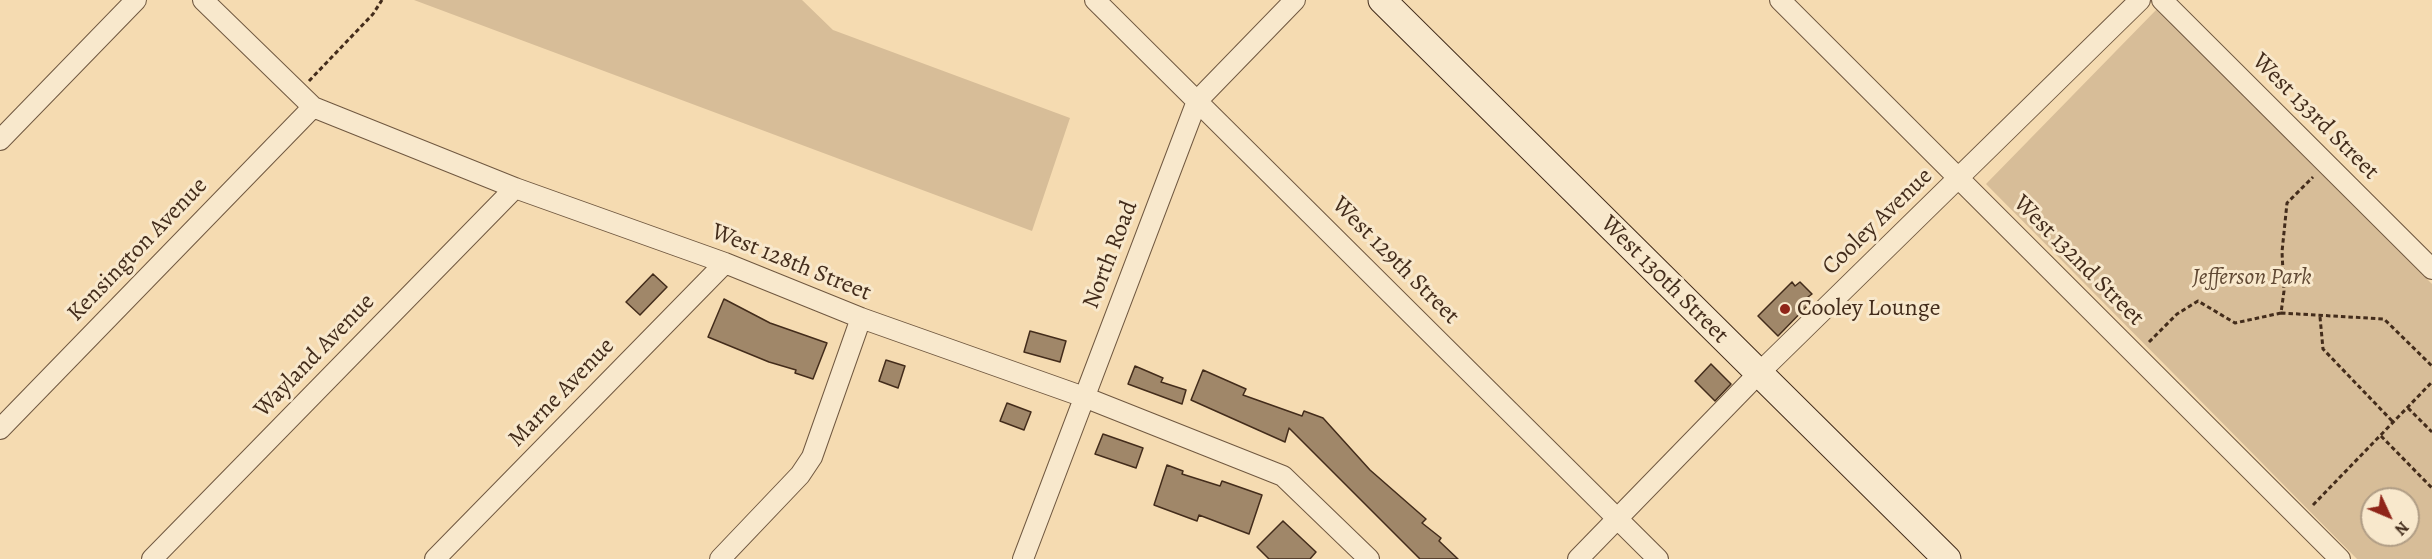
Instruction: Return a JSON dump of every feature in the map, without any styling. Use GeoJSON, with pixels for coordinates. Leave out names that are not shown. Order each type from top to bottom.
{"type":"FeatureCollection","features":[{"type":"Feature","properties":{"kind":"main road","name":"West 130th Street"},"geometry":{"type":"LineString","coordinates":[[1382,0],[1947,559]]}},
{"type":"Feature","properties":{"kind":"street"},"geometry":{"type":"LineString","coordinates":[[0,140],[136,0]]}},
{"type":"Feature","properties":{"kind":"street","name":"West 128th Street"},"geometry":{"type":"LineString","coordinates":[[202,0],[313,107],[515,188],[725,263],[861,318],[1084,397],[1282,476],[1369,559]]}},
{"type":"Feature","properties":{"kind":"street","name":"West 129th Street"},"geometry":{"type":"LineString","coordinates":[[1095,0],[1658,559]]}},
{"type":"Feature","properties":{"kind":"street","name":"North Road"},"geometry":{"type":"LineString","coordinates":[[1023,559],[1197,101],[1295,0]]}},
{"type":"Feature","properties":{"kind":"street","name":"West 132nd Street"},"geometry":{"type":"LineString","coordinates":[[1780,0],[2340,559]]}},
{"type":"Feature","properties":{"kind":"street","name":"Cooley Avenue"},"geometry":{"type":"LineString","coordinates":[[1578,559],[1759,373],[2140,0]]}},
{"type":"Feature","properties":{"kind":"street","name":"West 133rd Street"},"geometry":{"type":"LineString","coordinates":[[2162,0],[2432,269]]}},
{"type":"Feature","properties":{"kind":"street","name":"Kensington Avenue"},"geometry":{"type":"LineString","coordinates":[[0,429],[313,107]]}},
{"type":"Feature","properties":{"kind":"street","name":"Wayland Avenue"},"geometry":{"type":"LineString","coordinates":[[152,559],[515,188]]}},
{"type":"Feature","properties":{"kind":"street","name":"Marne Avenue"},"geometry":{"type":"LineString","coordinates":[[435,559],[725,263]]}},
{"type":"Feature","properties":{"kind":"street"},"geometry":{"type":"LineString","coordinates":[[720,559],[800,476],[812,457],[861,318]]}},
{"type":"Feature","properties":{"kind":"path"},"geometry":{"type":"LineString","coordinates":[[309,81],[373,14],[382,0]]}},
{"type":"Feature","properties":{"kind":"path"},"geometry":{"type":"LineString","coordinates":[[2281,313],[2284,291],[2282,252],[2287,203],[2314,176]]}},
{"type":"Feature","properties":{"kind":"path"},"geometry":{"type":"LineString","coordinates":[[2149,342],[2177,314],[2198,301],[2235,323],[2281,313],[2384,320],[2432,366]]}},
{"type":"Feature","properties":{"kind":"path"},"geometry":{"type":"LineString","coordinates":[[2320,317],[2323,349],[2394,423]]}},
{"type":"Feature","properties":{"kind":"path"},"geometry":{"type":"LineString","coordinates":[[2313,505],[2432,382]]}},
{"type":"Feature","properties":{"kind":"path"},"geometry":{"type":"LineString","coordinates":[[2408,408],[2432,432]]}},
{"type":"Feature","properties":{"kind":"path"},"geometry":{"type":"LineString","coordinates":[[2381,436],[2432,488]]}},
{"type":"Feature","properties":{"kind":"green space"},"geometry":{"type":"Polygon","coordinates":[[[414,0],[802,0],[833,30],[1070,118],[1032,231],[414,0]]]}},
{"type":"Feature","properties":{"kind":"green space","name":"Jefferson Park"},"geometry":{"type":"Polygon","coordinates":[[[2157,9],[2432,284],[2432,559],[2357,559],[1986,184],[2157,9]]]}},
{"type":"Feature","properties":{"kind":"building"},"geometry":{"type":"Polygon","coordinates":[[[653,274],[667,287],[640,315],[626,302],[653,274]]]}},
{"type":"Feature","properties":{"kind":"building","name":"Cooley Lounge"},"geometry":{"type":"Polygon","coordinates":[[[1792,282],[1795,286],[1800,282],[1812,294],[1808,297],[1812,301],[1778,336],[1758,316],[1792,282]]]}},
{"type":"Feature","properties":{"kind":"building"},"geometry":{"type":"Polygon","coordinates":[[[724,299],[770,323],[827,343],[813,379],[795,373],[796,370],[769,362],[708,337],[724,299]]]}},
{"type":"Feature","properties":{"kind":"building"},"geometry":{"type":"Polygon","coordinates":[[[1030,331],[1066,341],[1060,362],[1024,352],[1030,331]]]}},
{"type":"Feature","properties":{"kind":"building"},"geometry":{"type":"Polygon","coordinates":[[[886,360],[905,366],[898,388],[879,381],[886,360]]]}},
{"type":"Feature","properties":{"kind":"building"},"geometry":{"type":"Polygon","coordinates":[[[1711,364],[1731,384],[1715,401],[1695,381],[1711,364]]]}},
{"type":"Feature","properties":{"kind":"building"},"geometry":{"type":"Polygon","coordinates":[[[1135,366],[1163,378],[1161,382],[1186,390],[1182,404],[1128,384],[1135,366]]]}},
{"type":"Feature","properties":{"kind":"building"},"geometry":{"type":"Polygon","coordinates":[[[1203,370],[1246,389],[1243,395],[1302,416],[1304,411],[1323,418],[1370,470],[1426,519],[1422,523],[1441,538],[1439,541],[1458,559],[1420,559],[1289,428],[1285,442],[1191,400],[1203,370]]]}},
{"type":"Feature","properties":{"kind":"building"},"geometry":{"type":"Polygon","coordinates":[[[1007,403],[1031,412],[1024,430],[1000,421],[1007,403]]]}},
{"type":"Feature","properties":{"kind":"building"},"geometry":{"type":"Polygon","coordinates":[[[1103,434],[1143,448],[1136,468],[1095,454],[1103,434]]]}},
{"type":"Feature","properties":{"kind":"building"},"geometry":{"type":"Polygon","coordinates":[[[1167,465],[1183,471],[1182,474],[1220,486],[1222,481],[1262,495],[1249,534],[1199,515],[1197,521],[1154,505],[1167,465]]]}},
{"type":"Feature","properties":{"kind":"building"},"geometry":{"type":"Polygon","coordinates":[[[1283,521],[1316,552],[1310,559],[1269,559],[1257,547],[1283,521]]]}},
{"type":"Feature","properties":{"kind":"place","name":"Cooley Lounge"},"geometry":{"type":"Point","coordinates":[1785,309]}}]}
